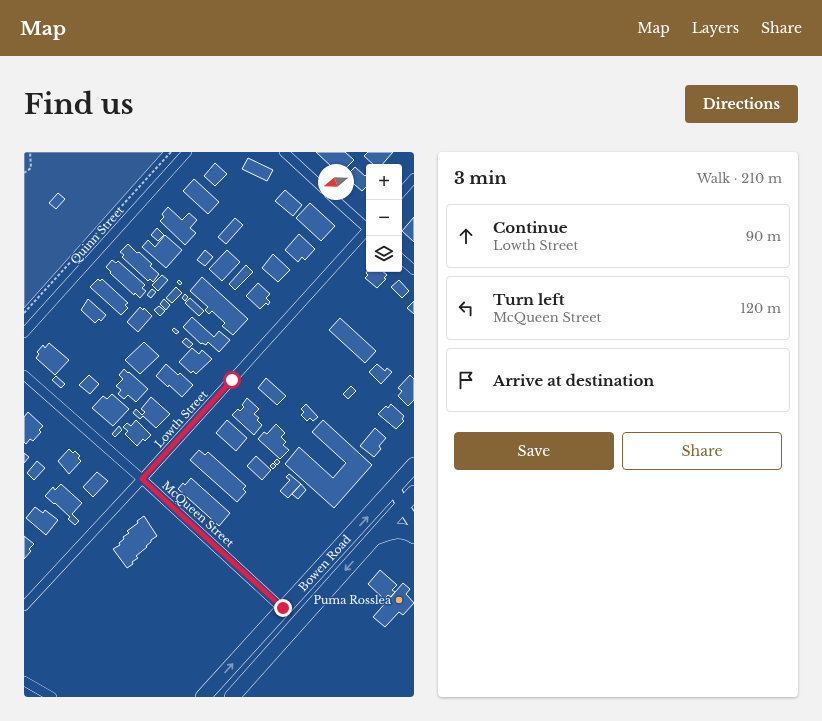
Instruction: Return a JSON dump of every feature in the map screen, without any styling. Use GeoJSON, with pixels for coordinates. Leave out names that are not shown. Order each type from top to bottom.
{"type":"FeatureCollection","features":[{"type":"Feature","properties":{"kind":"main road","name":"Bowen Road"},"geometry":{"type":"LineString","coordinates":[[203,697],[414,465]]}},
{"type":"Feature","properties":{"kind":"main road","name":"Bowen Road"},"geometry":{"type":"LineString","coordinates":[[232,697],[373,538],[410,500]]}},
{"type":"Feature","properties":{"kind":"main road"},"geometry":{"type":"LineString","coordinates":[[373,538],[389,532],[400,530],[414,536]]}},
{"type":"Feature","properties":{"kind":"street","name":"Quinn Street"},"geometry":{"type":"LineString","coordinates":[[24,333],[187,152]]}},
{"type":"Feature","properties":{"kind":"street"},"geometry":{"type":"LineString","coordinates":[[284,152],[318,183]]}},
{"type":"Feature","properties":{"kind":"street"},"geometry":{"type":"LineString","coordinates":[[402,192],[414,178]]}},
{"type":"Feature","properties":{"kind":"street"},"geometry":{"type":"LineString","coordinates":[[336,200],[366,226]]}},
{"type":"Feature","properties":{"kind":"street","name":"Lowth Street"},"geometry":{"type":"LineString","coordinates":[[24,606],[142,479],[366,232]]}},
{"type":"Feature","properties":{"kind":"street"},"geometry":{"type":"LineString","coordinates":[[402,259],[414,270]]}},
{"type":"Feature","properties":{"kind":"street","name":"McQueen Street"},"geometry":{"type":"LineString","coordinates":[[24,375],[142,479],[283,608]]}},
{"type":"Feature","properties":{"kind":"street"},"geometry":{"type":"LineString","coordinates":[[394,488],[410,500],[414,523]]}},
{"type":"Feature","properties":{"kind":"street"},"geometry":{"type":"LineString","coordinates":[[24,681],[52,697]]}},
{"type":"Feature","properties":{"kind":"path"},"geometry":{"type":"LineString","coordinates":[[24,173],[31,168],[30,152]]}},
{"type":"Feature","properties":{"kind":"path"},"geometry":{"type":"LineString","coordinates":[[24,313],[171,152]]}},
{"type":"Feature","properties":{"kind":"shaded area"},"geometry":{"type":"Polygon","coordinates":[[[24,152],[163,152],[24,308],[24,152]]]}},
{"type":"Feature","properties":{"kind":"building"},"geometry":{"type":"Polygon","coordinates":[[[316,152],[345,152],[354,160],[350,164],[329,164],[316,152]]]}},
{"type":"Feature","properties":{"kind":"building"},"geometry":{"type":"Polygon","coordinates":[[[368,152],[393,152],[383,164],[373,164],[364,156],[368,152]]]}},
{"type":"Feature","properties":{"kind":"building"},"geometry":{"type":"Polygon","coordinates":[[[248,158],[273,170],[267,181],[242,169],[248,158]]]}},
{"type":"Feature","properties":{"kind":"building"},"geometry":{"type":"Polygon","coordinates":[[[215,163],[227,174],[215,186],[204,176],[215,163]]]}},
{"type":"Feature","properties":{"kind":"building"},"geometry":{"type":"Polygon","coordinates":[[[355,167],[365,176],[366,175],[366,187],[362,191],[354,184],[355,167]]]}},
{"type":"Feature","properties":{"kind":"building"},"geometry":{"type":"Polygon","coordinates":[[[194,179],[219,202],[208,214],[183,191],[194,179]]]}},
{"type":"Feature","properties":{"kind":"building"},"geometry":{"type":"Polygon","coordinates":[[[285,190],[302,205],[293,216],[275,201],[285,190]]]}},
{"type":"Feature","properties":{"kind":"building"},"geometry":{"type":"Polygon","coordinates":[[[58,193],[65,199],[56,209],[49,203],[58,193]]]}},
{"type":"Feature","properties":{"kind":"building"},"geometry":{"type":"Polygon","coordinates":[[[310,203],[335,226],[321,241],[296,218],[310,203]]]}},
{"type":"Feature","properties":{"kind":"building"},"geometry":{"type":"Polygon","coordinates":[[[168,207],[182,220],[189,213],[197,220],[190,228],[196,233],[185,245],[160,221],[164,217],[162,214],[168,207]]]}},
{"type":"Feature","properties":{"kind":"building"},"geometry":{"type":"Polygon","coordinates":[[[414,217],[414,242],[402,231],[414,217]]]}},
{"type":"Feature","properties":{"kind":"building"},"geometry":{"type":"Polygon","coordinates":[[[235,218],[243,225],[226,244],[218,237],[235,218]]]}},
{"type":"Feature","properties":{"kind":"building"},"geometry":{"type":"Polygon","coordinates":[[[157,228],[164,235],[158,241],[151,235],[157,228]]]}},
{"type":"Feature","properties":{"kind":"building"},"geometry":{"type":"Polygon","coordinates":[[[299,234],[315,249],[305,260],[302,257],[298,262],[285,250],[299,234]]]}},
{"type":"Feature","properties":{"kind":"building"},"geometry":{"type":"Polygon","coordinates":[[[165,235],[182,250],[166,268],[142,247],[148,240],[155,247],[165,235]]]}},
{"type":"Feature","properties":{"kind":"building"},"geometry":{"type":"Polygon","coordinates":[[[128,244],[152,264],[150,266],[159,274],[153,282],[150,279],[148,281],[122,257],[124,255],[120,252],[128,244]]]}},
{"type":"Feature","properties":{"kind":"building"},"geometry":{"type":"Polygon","coordinates":[[[205,250],[213,257],[205,266],[197,260],[205,250]]]}},
{"type":"Feature","properties":{"kind":"building"},"geometry":{"type":"Polygon","coordinates":[[[227,250],[240,262],[222,281],[209,269],[227,250]]]}},
{"type":"Feature","properties":{"kind":"building"},"geometry":{"type":"Polygon","coordinates":[[[273,254],[290,270],[278,282],[262,268],[273,254]]]}},
{"type":"Feature","properties":{"kind":"building"},"geometry":{"type":"Polygon","coordinates":[[[112,260],[116,263],[118,261],[145,285],[142,288],[146,291],[140,298],[135,293],[134,295],[110,273],[111,272],[106,267],[112,260]]]}},
{"type":"Feature","properties":{"kind":"building"},"geometry":{"type":"Polygon","coordinates":[[[246,265],[253,272],[235,290],[229,284],[246,265]]]}},
{"type":"Feature","properties":{"kind":"building"},"geometry":{"type":"Polygon","coordinates":[[[384,272],[387,275],[384,278],[386,279],[377,288],[365,278],[368,275],[366,273],[384,272]]]}},
{"type":"Feature","properties":{"kind":"building"},"geometry":{"type":"Polygon","coordinates":[[[162,275],[168,280],[158,291],[152,285],[162,275]]]}},
{"type":"Feature","properties":{"kind":"building"},"geometry":{"type":"Polygon","coordinates":[[[202,277],[248,319],[233,335],[222,326],[225,323],[212,311],[209,314],[205,310],[208,307],[190,291],[202,277]]]}},
{"type":"Feature","properties":{"kind":"building"},"geometry":{"type":"Polygon","coordinates":[[[98,279],[100,281],[102,279],[128,303],[125,305],[128,308],[121,315],[90,287],[98,279]]]}},
{"type":"Feature","properties":{"kind":"building"},"geometry":{"type":"Polygon","coordinates":[[[179,280],[182,283],[180,285],[177,282],[179,280]]]}},
{"type":"Feature","properties":{"kind":"building"},"geometry":{"type":"Polygon","coordinates":[[[399,280],[409,291],[402,298],[391,287],[399,280]]]}},
{"type":"Feature","properties":{"kind":"building"},"geometry":{"type":"Polygon","coordinates":[[[258,283],[270,294],[266,298],[270,302],[268,305],[266,303],[260,309],[246,296],[258,283]]]}},
{"type":"Feature","properties":{"kind":"building"},"geometry":{"type":"Polygon","coordinates":[[[176,287],[182,293],[172,303],[166,298],[176,287]]]}},
{"type":"Feature","properties":{"kind":"building"},"geometry":{"type":"Polygon","coordinates":[[[152,289],[156,292],[151,298],[147,295],[152,289]]]}},
{"type":"Feature","properties":{"kind":"building"},"geometry":{"type":"Polygon","coordinates":[[[185,294],[188,297],[185,301],[182,298],[185,294]]]}},
{"type":"Feature","properties":{"kind":"building"},"geometry":{"type":"Polygon","coordinates":[[[190,298],[204,311],[199,316],[185,303],[190,298]]]}},
{"type":"Feature","properties":{"kind":"building"},"geometry":{"type":"Polygon","coordinates":[[[88,299],[106,315],[101,321],[99,319],[95,323],[81,310],[88,299]]]}},
{"type":"Feature","properties":{"kind":"building"},"geometry":{"type":"Polygon","coordinates":[[[164,299],[170,305],[166,310],[160,304],[164,299]]]}},
{"type":"Feature","properties":{"kind":"building"},"geometry":{"type":"Polygon","coordinates":[[[414,301],[414,314],[407,308],[414,301]]]}},
{"type":"Feature","properties":{"kind":"building"},"geometry":{"type":"Polygon","coordinates":[[[159,306],[165,311],[160,316],[154,310],[159,306]]]}},
{"type":"Feature","properties":{"kind":"building"},"geometry":{"type":"Polygon","coordinates":[[[140,307],[143,310],[144,308],[152,316],[138,332],[127,322],[140,307]]]}},
{"type":"Feature","properties":{"kind":"building"},"geometry":{"type":"Polygon","coordinates":[[[192,317],[214,337],[219,331],[230,340],[219,352],[208,342],[206,345],[201,344],[183,327],[192,317]]]}},
{"type":"Feature","properties":{"kind":"building"},"geometry":{"type":"Polygon","coordinates":[[[340,318],[376,351],[365,363],[329,330],[340,318]]]}},
{"type":"Feature","properties":{"kind":"building"},"geometry":{"type":"Polygon","coordinates":[[[174,328],[179,332],[176,334],[172,330],[174,328]]]}},
{"type":"Feature","properties":{"kind":"building"},"geometry":{"type":"Polygon","coordinates":[[[186,338],[193,344],[189,348],[182,342],[186,338]]]}},
{"type":"Feature","properties":{"kind":"building"},"geometry":{"type":"Polygon","coordinates":[[[144,342],[159,356],[140,374],[125,360],[144,342]]]}},
{"type":"Feature","properties":{"kind":"building"},"geometry":{"type":"Polygon","coordinates":[[[49,343],[69,360],[55,375],[36,358],[39,354],[37,352],[43,345],[45,348],[49,343]]]}},
{"type":"Feature","properties":{"kind":"building"},"geometry":{"type":"Polygon","coordinates":[[[192,348],[199,354],[202,350],[212,359],[196,374],[193,371],[191,373],[179,362],[192,348]]]}},
{"type":"Feature","properties":{"kind":"building"},"geometry":{"type":"Polygon","coordinates":[[[166,364],[178,375],[180,373],[193,385],[182,397],[156,376],[166,364]]]}},
{"type":"Feature","properties":{"kind":"building"},"geometry":{"type":"Polygon","coordinates":[[[377,364],[385,371],[387,368],[392,372],[381,384],[369,372],[377,364]]]}},
{"type":"Feature","properties":{"kind":"building"},"geometry":{"type":"Polygon","coordinates":[[[124,369],[148,389],[136,402],[128,395],[124,399],[118,394],[121,390],[116,386],[123,379],[119,375],[124,369]]]}},
{"type":"Feature","properties":{"kind":"building"},"geometry":{"type":"Polygon","coordinates":[[[89,375],[99,384],[90,394],[79,385],[89,375]]]}},
{"type":"Feature","properties":{"kind":"building"},"geometry":{"type":"Polygon","coordinates":[[[410,375],[414,379],[414,400],[408,406],[398,396],[402,391],[398,388],[410,375]]]}},
{"type":"Feature","properties":{"kind":"building"},"geometry":{"type":"Polygon","coordinates":[[[56,376],[65,384],[61,388],[52,380],[56,376]]]}},
{"type":"Feature","properties":{"kind":"building"},"geometry":{"type":"Polygon","coordinates":[[[266,378],[286,396],[277,405],[258,388],[266,378]]]}},
{"type":"Feature","properties":{"kind":"building"},"geometry":{"type":"Polygon","coordinates":[[[351,386],[356,391],[348,399],[343,394],[351,386]]]}},
{"type":"Feature","properties":{"kind":"building"},"geometry":{"type":"Polygon","coordinates":[[[112,394],[129,409],[113,426],[92,408],[103,396],[107,399],[112,394]]]}},
{"type":"Feature","properties":{"kind":"building"},"geometry":{"type":"Polygon","coordinates":[[[151,397],[170,414],[156,428],[143,416],[140,419],[133,413],[136,409],[142,415],[145,412],[141,409],[151,397]]]}},
{"type":"Feature","properties":{"kind":"building"},"geometry":{"type":"Polygon","coordinates":[[[247,398],[259,409],[254,414],[259,418],[257,420],[262,425],[254,435],[232,415],[238,409],[240,411],[244,407],[242,405],[247,398]]]}},
{"type":"Feature","properties":{"kind":"building"},"geometry":{"type":"Polygon","coordinates":[[[306,404],[318,417],[313,421],[310,418],[307,421],[301,415],[304,412],[301,409],[306,404]]]}},
{"type":"Feature","properties":{"kind":"building"},"geometry":{"type":"Polygon","coordinates":[[[391,404],[404,416],[402,419],[404,421],[396,429],[378,414],[386,406],[388,408],[391,404]]]}},
{"type":"Feature","properties":{"kind":"building"},"geometry":{"type":"Polygon","coordinates":[[[28,412],[43,426],[39,430],[41,432],[33,441],[30,439],[26,444],[24,442],[24,417],[28,412]]]}},
{"type":"Feature","properties":{"kind":"building"},"geometry":{"type":"Polygon","coordinates":[[[136,420],[151,435],[145,441],[143,439],[137,446],[125,434],[128,431],[123,427],[127,423],[131,426],[136,420]]]}},
{"type":"Feature","properties":{"kind":"building"},"geometry":{"type":"Polygon","coordinates":[[[227,420],[247,438],[236,451],[216,433],[227,420]]]}},
{"type":"Feature","properties":{"kind":"building"},"geometry":{"type":"Polygon","coordinates":[[[323,420],[372,465],[334,508],[285,464],[299,447],[333,478],[346,463],[312,432],[323,420]]]}},
{"type":"Feature","properties":{"kind":"building"},"geometry":{"type":"Polygon","coordinates":[[[276,424],[285,433],[281,437],[286,442],[283,445],[289,450],[280,459],[258,439],[264,432],[267,434],[276,424]]]}},
{"type":"Feature","properties":{"kind":"building"},"geometry":{"type":"Polygon","coordinates":[[[119,426],[122,430],[115,437],[112,434],[119,426]]]}},
{"type":"Feature","properties":{"kind":"building"},"geometry":{"type":"Polygon","coordinates":[[[375,428],[386,438],[379,446],[381,449],[374,457],[360,446],[375,428]]]}},
{"type":"Feature","properties":{"kind":"building"},"geometry":{"type":"Polygon","coordinates":[[[69,449],[73,453],[75,451],[80,456],[78,458],[81,461],[69,474],[58,461],[69,449]]]}},
{"type":"Feature","properties":{"kind":"building"},"geometry":{"type":"Polygon","coordinates":[[[199,450],[205,455],[208,452],[246,486],[243,489],[246,492],[237,502],[190,460],[199,450]]]}},
{"type":"Feature","properties":{"kind":"building"},"geometry":{"type":"Polygon","coordinates":[[[24,453],[29,457],[24,463],[24,453]]]}},
{"type":"Feature","properties":{"kind":"building"},"geometry":{"type":"Polygon","coordinates":[[[256,456],[271,470],[262,480],[247,466],[256,456]]]}},
{"type":"Feature","properties":{"kind":"building"},"geometry":{"type":"Polygon","coordinates":[[[277,459],[280,462],[277,465],[274,462],[277,459]]]}},
{"type":"Feature","properties":{"kind":"building"},"geometry":{"type":"Polygon","coordinates":[[[37,461],[45,468],[34,480],[27,473],[37,461]]]}},
{"type":"Feature","properties":{"kind":"building"},"geometry":{"type":"Polygon","coordinates":[[[273,463],[276,466],[273,469],[270,466],[273,463]]]}},
{"type":"Feature","properties":{"kind":"building"},"geometry":{"type":"Polygon","coordinates":[[[97,472],[108,481],[93,497],[83,487],[97,472]]]}},
{"type":"Feature","properties":{"kind":"building"},"geometry":{"type":"Polygon","coordinates":[[[289,474],[301,484],[288,498],[280,491],[290,480],[286,477],[289,474]]]}},
{"type":"Feature","properties":{"kind":"building"},"geometry":{"type":"Polygon","coordinates":[[[191,478],[230,513],[219,526],[178,489],[183,483],[185,485],[191,478]]]}},
{"type":"Feature","properties":{"kind":"building"},"geometry":{"type":"Polygon","coordinates":[[[61,484],[82,503],[72,514],[79,521],[75,525],[68,519],[70,517],[45,496],[53,487],[55,490],[61,484]]]}},
{"type":"Feature","properties":{"kind":"building"},"geometry":{"type":"Polygon","coordinates":[[[301,484],[306,490],[298,499],[292,494],[301,484]]]}},
{"type":"Feature","properties":{"kind":"building"},"geometry":{"type":"Polygon","coordinates":[[[35,507],[43,513],[45,510],[58,520],[46,535],[26,518],[35,507]]]}},
{"type":"Feature","properties":{"kind":"building"},"geometry":{"type":"Polygon","coordinates":[[[144,516],[157,536],[151,540],[151,542],[146,546],[147,547],[136,556],[138,558],[132,562],[133,564],[127,568],[113,549],[120,545],[119,543],[124,539],[123,537],[129,533],[127,531],[138,523],[137,521],[144,516]]]}},
{"type":"Feature","properties":{"kind":"building"},"geometry":{"type":"Polygon","coordinates":[[[24,536],[34,544],[29,549],[31,551],[24,559],[24,536]]]}},
{"type":"Feature","properties":{"kind":"building"},"geometry":{"type":"Polygon","coordinates":[[[380,570],[397,585],[392,590],[395,592],[391,597],[388,595],[384,599],[368,584],[380,570]]]}},
{"type":"Feature","properties":{"kind":"building"},"geometry":{"type":"Polygon","coordinates":[[[403,583],[410,589],[406,594],[414,603],[403,615],[399,612],[385,627],[373,617],[403,583]]]}},
{"type":"Feature","properties":{"kind":"place","name":"Puma Rosslea"},"geometry":{"type":"Point","coordinates":[399,600]}},
{"type":"Feature","properties":{"kind":"route"},"geometry":{"type":"LineString","coordinates":[[232,380],[142,479],[283,608]]}}]}
